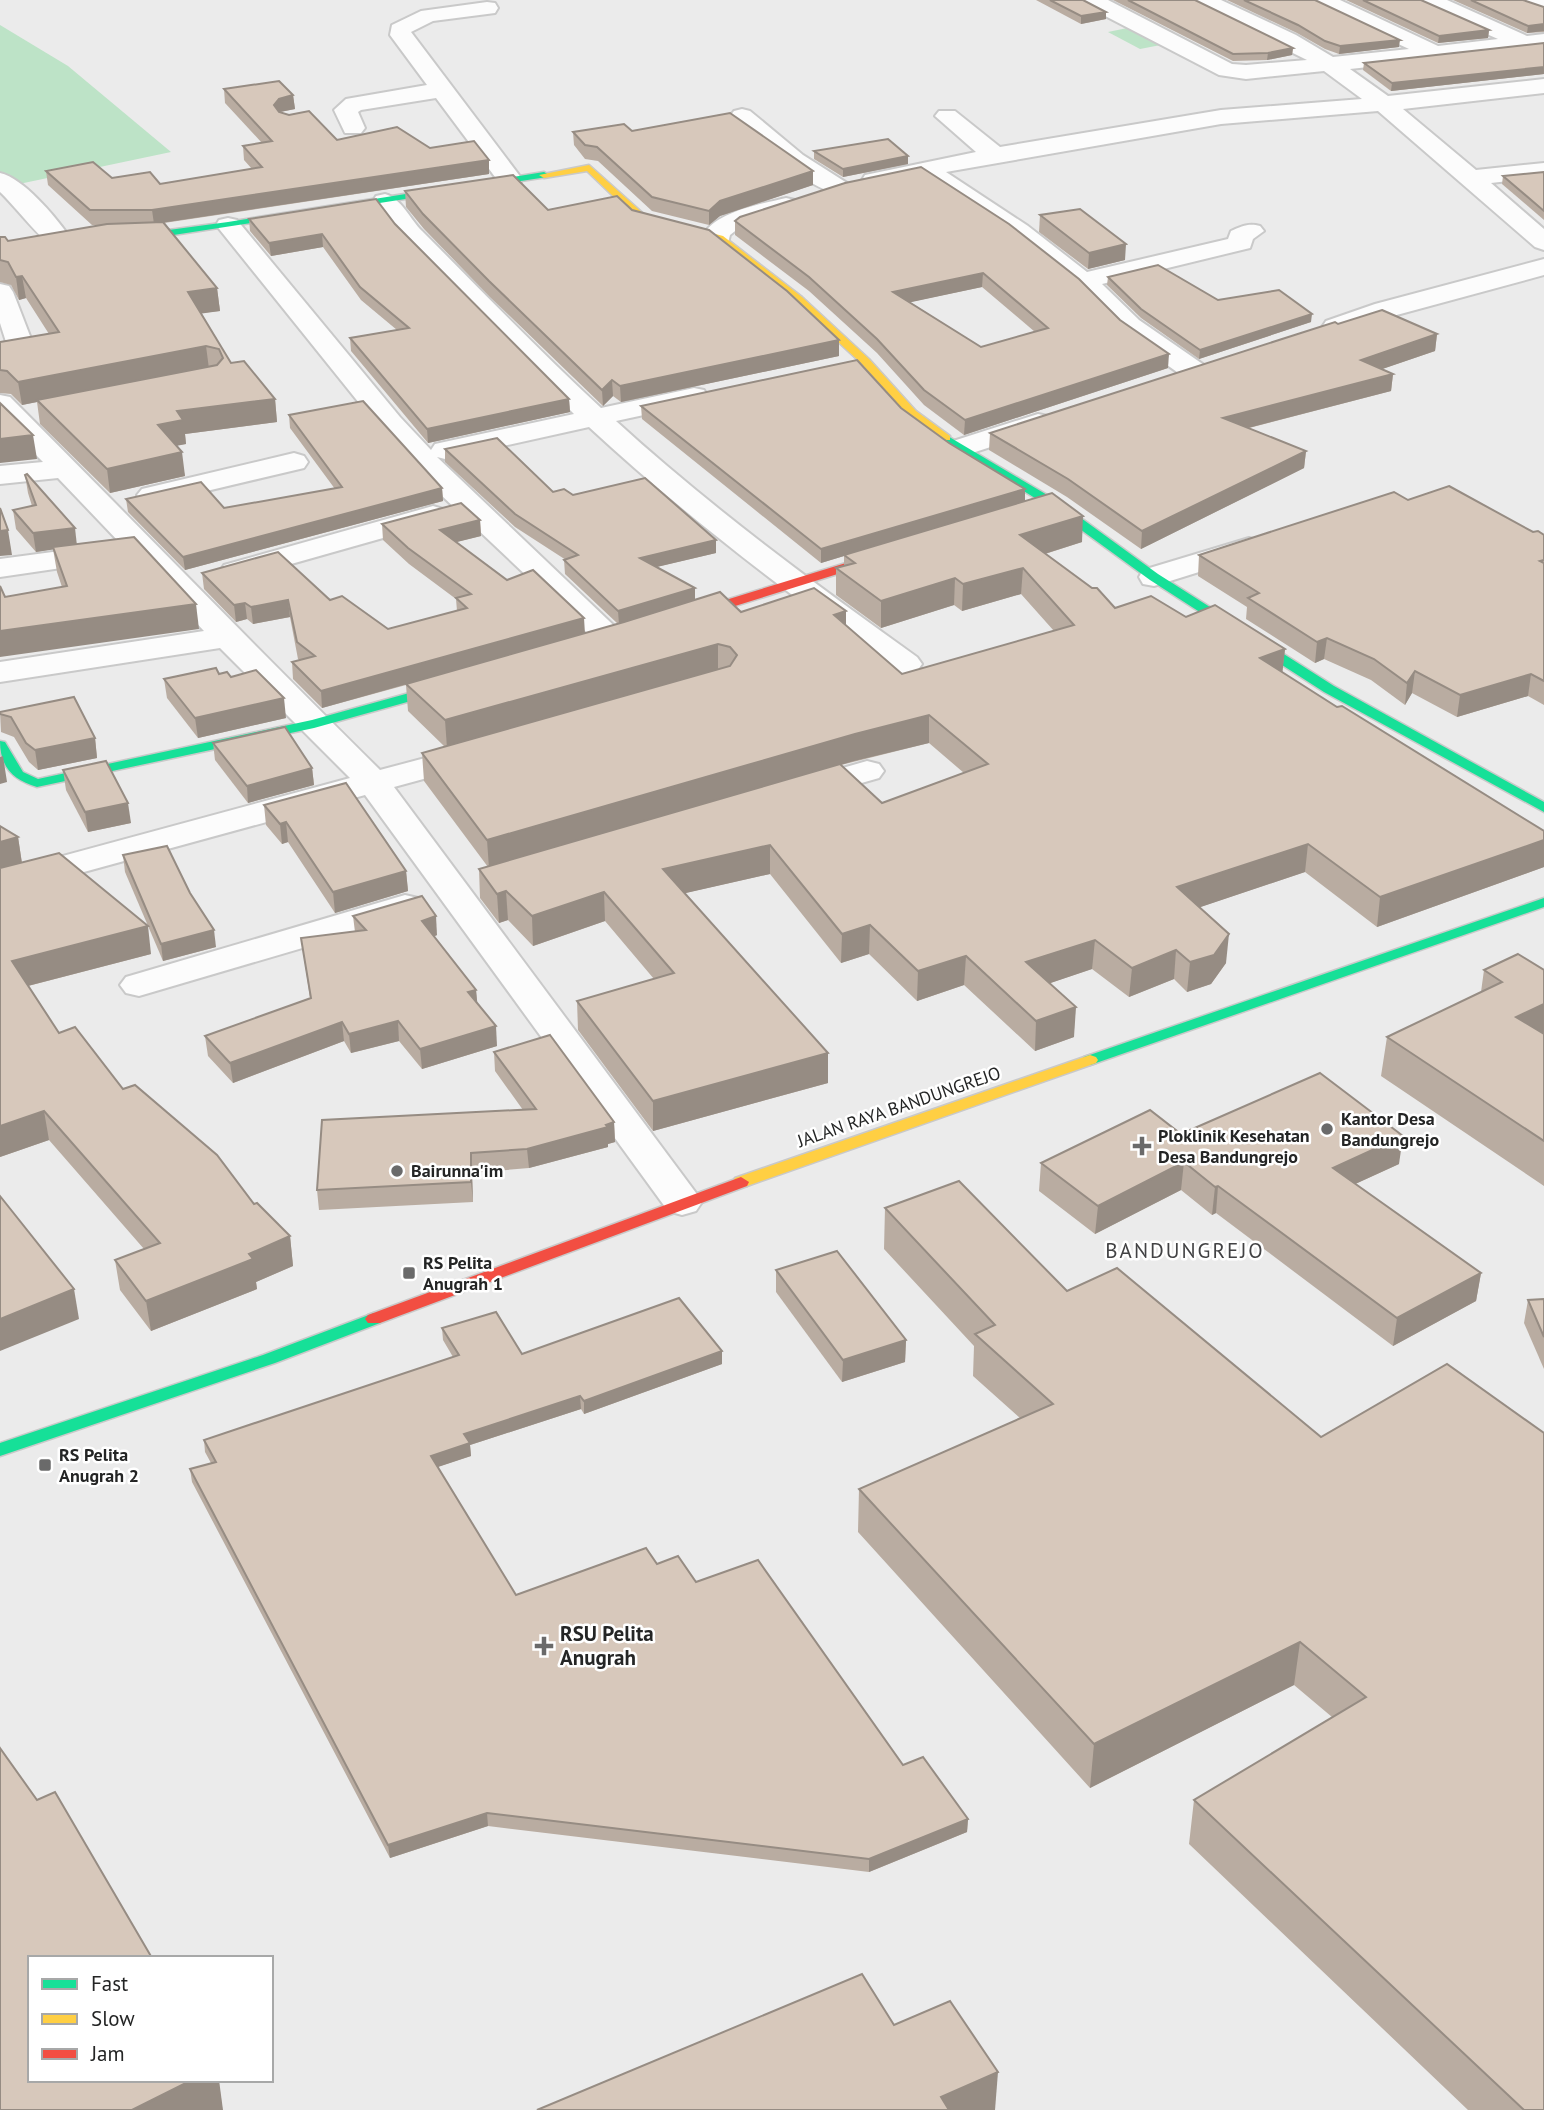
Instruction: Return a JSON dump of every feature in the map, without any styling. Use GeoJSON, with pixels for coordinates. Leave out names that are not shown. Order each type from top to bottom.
{"type":"FeatureCollection","features":[{"type":"Feature","properties":{"kind":"street"},"geometry":{"type":"LineString","coordinates":[[1092,0],[1227,70],[1247,72],[1534,42]]}},
{"type":"Feature","properties":{"kind":"street"},"geometry":{"type":"LineString","coordinates":[[1204,0],[1283,37],[1328,64],[1382,104],[1544,242]]}},
{"type":"Feature","properties":{"kind":"street"},"geometry":{"type":"LineString","coordinates":[[1323,0],[1435,53]]}},
{"type":"Feature","properties":{"kind":"street"},"geometry":{"type":"LineString","coordinates":[[1429,0],[1534,42]]}},
{"type":"Feature","properties":{"kind":"street"},"geometry":{"type":"LineString","coordinates":[[1531,0],[1544,6]]}},
{"type":"Feature","properties":{"kind":"street"},"geometry":{"type":"LineString","coordinates":[[487,8],[417,20],[400,30],[441,90],[510,180]]}},
{"type":"Feature","properties":{"kind":"street"},"geometry":{"type":"LineString","coordinates":[[719,238],[717,233],[730,223],[838,188],[995,155],[1222,117],[1382,104],[1544,86]]}},
{"type":"Feature","properties":{"kind":"street"},"geometry":{"type":"LineString","coordinates":[[341,118],[354,104],[441,90]]}},
{"type":"Feature","properties":{"kind":"street"},"geometry":{"type":"LineString","coordinates":[[741,116],[795,160],[838,188]]}},
{"type":"Feature","properties":{"kind":"street"},"geometry":{"type":"LineString","coordinates":[[947,117],[995,155]]}},
{"type":"Feature","properties":{"kind":"street"},"geometry":{"type":"LineString","coordinates":[[103,234],[154,235],[228,225],[587,168],[642,218],[719,238],[798,299],[851,363],[912,413],[960,448],[1055,505],[1154,578],[1369,712],[1544,808]]}},
{"type":"Feature","properties":{"kind":"street"},"geometry":{"type":"LineString","coordinates":[[924,169],[1019,231],[1083,281],[1129,326],[1194,372]]}},
{"type":"Feature","properties":{"kind":"street"},"geometry":{"type":"LineString","coordinates":[[1469,178],[1544,170]]}},
{"type":"Feature","properties":{"kind":"street"},"geometry":{"type":"LineString","coordinates":[[1,183],[26,202],[52,238]]}},
{"type":"Feature","properties":{"kind":"street"},"geometry":{"type":"LineString","coordinates":[[385,201],[407,230],[554,380],[649,467],[793,582],[906,664]]}},
{"type":"Feature","properties":{"kind":"street"},"geometry":{"type":"LineString","coordinates":[[228,225],[390,422],[469,505],[613,640]]}},
{"type":"Feature","properties":{"kind":"street"},"geometry":{"type":"LineString","coordinates":[[1083,281],[1241,243],[1240,236],[1251,232]]}},
{"type":"Feature","properties":{"kind":"street"},"geometry":{"type":"LineString","coordinates":[[1305,337],[1384,310],[1544,267]]}},
{"type":"Feature","properties":{"kind":"street"},"geometry":{"type":"LineString","coordinates":[[0,292],[18,332],[22,349],[0,355]]}},
{"type":"Feature","properties":{"kind":"street"},"geometry":{"type":"LineString","coordinates":[[422,455],[716,391]]}},
{"type":"Feature","properties":{"kind":"street"},"geometry":{"type":"LineString","coordinates":[[18,411],[66,469],[227,637],[373,782],[467,888],[682,1202]]}},
{"type":"Feature","properties":{"kind":"street"},"geometry":{"type":"LineString","coordinates":[[960,448],[1066,412]]}},
{"type":"Feature","properties":{"kind":"street"},"geometry":{"type":"LineString","coordinates":[[103,506],[294,462]]}},
{"type":"Feature","properties":{"kind":"street"},"geometry":{"type":"LineString","coordinates":[[0,475],[66,469]]}},
{"type":"Feature","properties":{"kind":"street"},"geometry":{"type":"LineString","coordinates":[[179,584],[469,505]]}},
{"type":"Feature","properties":{"kind":"street"},"geometry":{"type":"LineString","coordinates":[[1029,513],[1055,505]]}},
{"type":"Feature","properties":{"kind":"street"},"geometry":{"type":"LineString","coordinates":[[1154,578],[1273,539]]}},
{"type":"Feature","properties":{"kind":"street"},"geometry":{"type":"LineString","coordinates":[[0,568],[145,549]]}},
{"type":"Feature","properties":{"kind":"street"},"geometry":{"type":"LineString","coordinates":[[666,623],[898,551]]}},
{"type":"Feature","properties":{"kind":"street"},"geometry":{"type":"LineString","coordinates":[[0,672],[227,637]]}},
{"type":"Feature","properties":{"kind":"street"},"geometry":{"type":"LineString","coordinates":[[0,745],[18,776],[29,783],[37,783],[314,724],[470,680]]}},
{"type":"Feature","properties":{"kind":"street"},"geometry":{"type":"LineString","coordinates":[[0,884],[508,745]]}},
{"type":"Feature","properties":{"kind":"street"},"geometry":{"type":"LineString","coordinates":[[774,799],[867,771]]}},
{"type":"Feature","properties":{"kind":"street"},"geometry":{"type":"LineString","coordinates":[[139,985],[467,888]]}},
{"type":"Feature","properties":{"kind":"street","name":"JALAN RAYA BANDUNGREJO"},"geometry":{"type":"LineString","coordinates":[[0,1450],[270,1359],[682,1202],[1544,902]]}},
{"type":"Feature","properties":{"kind":"green space"},"geometry":{"type":"Polygon","coordinates":[[[0,25],[68,66],[171,152],[0,188],[0,25]]]}},
{"type":"Feature","properties":{"kind":"green space"},"geometry":{"type":"Polygon","coordinates":[[[1132,27],[1166,44],[1140,49],[1108,32],[1132,27]]]}},
{"type":"Feature","properties":{"kind":"building"},"geometry":{"type":"Polygon","coordinates":[[[1050,0],[1083,0],[1106,12],[1081,16],[1050,0]]]}},
{"type":"Feature","properties":{"kind":"building"},"geometry":{"type":"Polygon","coordinates":[[[1128,0],[1195,0],[1293,48],[1268,53],[1233,54],[1128,0]]]}},
{"type":"Feature","properties":{"kind":"building"},"geometry":{"type":"Polygon","coordinates":[[[1244,0],[1315,0],[1400,40],[1340,46],[1244,0]]]}},
{"type":"Feature","properties":{"kind":"building"},"geometry":{"type":"Polygon","coordinates":[[[1363,0],[1421,0],[1489,30],[1439,36],[1363,0]]]}},
{"type":"Feature","properties":{"kind":"building"},"geometry":{"type":"Polygon","coordinates":[[[1471,0],[1523,0],[1544,7],[1544,24],[1528,26],[1471,0]]]}},
{"type":"Feature","properties":{"kind":"building"},"geometry":{"type":"Polygon","coordinates":[[[1544,43],[1544,67],[1392,83],[1364,63],[1544,43]]]}},
{"type":"Feature","properties":{"kind":"building"},"geometry":{"type":"Polygon","coordinates":[[[279,81],[293,95],[279,99],[274,105],[279,112],[289,115],[309,111],[337,140],[397,127],[430,148],[474,141],[489,160],[152,210],[90,210],[46,171],[93,162],[112,178],[150,172],[160,184],[262,167],[243,146],[272,141],[224,89],[279,81]]]}},
{"type":"Feature","properties":{"kind":"building"},"geometry":{"type":"Polygon","coordinates":[[[730,113],[813,171],[720,201],[709,211],[652,197],[597,147],[585,145],[573,132],[624,124],[632,131],[730,113]]]}},
{"type":"Feature","properties":{"kind":"building"},"geometry":{"type":"Polygon","coordinates":[[[888,139],[908,156],[843,169],[814,151],[888,139]]]}},
{"type":"Feature","properties":{"kind":"building"},"geometry":{"type":"Polygon","coordinates":[[[921,167],[1009,224],[1079,279],[1120,320],[1169,354],[965,420],[924,390],[877,339],[809,277],[735,221],[740,217],[845,183],[921,167]],[[983,273],[893,292],[981,347],[1048,328],[983,273]]]}},
{"type":"Feature","properties":{"kind":"building"},"geometry":{"type":"Polygon","coordinates":[[[1544,172],[1544,211],[1503,176],[1544,172]]]}},
{"type":"Feature","properties":{"kind":"building"},"geometry":{"type":"Polygon","coordinates":[[[513,175],[548,210],[617,196],[632,210],[709,230],[787,291],[839,340],[620,386],[612,380],[602,390],[489,281],[423,214],[405,191],[513,175]]]}},
{"type":"Feature","properties":{"kind":"building"},"geometry":{"type":"Polygon","coordinates":[[[376,199],[395,224],[569,399],[427,429],[350,338],[409,328],[360,287],[322,234],[269,243],[249,219],[376,199]]]}},
{"type":"Feature","properties":{"kind":"building"},"geometry":{"type":"Polygon","coordinates":[[[1080,209],[1126,244],[1089,253],[1040,215],[1080,209]]]}},
{"type":"Feature","properties":{"kind":"building"},"geometry":{"type":"Polygon","coordinates":[[[163,222],[217,288],[188,292],[231,363],[244,361],[275,399],[177,411],[183,420],[158,425],[182,452],[107,469],[37,400],[217,365],[223,358],[219,349],[206,346],[18,382],[7,371],[0,370],[0,342],[59,332],[22,276],[16,277],[8,262],[0,260],[0,237],[5,237],[8,241],[107,224],[163,222]]]}},
{"type":"Feature","properties":{"kind":"building"},"geometry":{"type":"Polygon","coordinates":[[[1158,265],[1218,300],[1279,290],[1312,314],[1200,350],[1141,309],[1108,277],[1158,265]]]}},
{"type":"Feature","properties":{"kind":"building"},"geometry":{"type":"Polygon","coordinates":[[[1382,310],[1437,334],[1361,360],[1393,374],[1223,418],[1306,451],[1142,531],[1068,479],[990,433],[1335,322],[1338,324],[1382,310]]]}},
{"type":"Feature","properties":{"kind":"building"},"geometry":{"type":"Polygon","coordinates":[[[857,360],[901,408],[949,443],[1025,489],[821,549],[641,406],[857,360]]]}},
{"type":"Feature","properties":{"kind":"building"},"geometry":{"type":"Polygon","coordinates":[[[363,401],[442,488],[183,557],[126,499],[201,482],[224,508],[342,487],[289,415],[363,401]]]}},
{"type":"Feature","properties":{"kind":"building"},"geometry":{"type":"Polygon","coordinates":[[[0,403],[33,435],[0,439],[0,403]]]}},
{"type":"Feature","properties":{"kind":"building"},"geometry":{"type":"Polygon","coordinates":[[[497,438],[553,492],[564,489],[573,495],[645,478],[716,540],[640,558],[695,588],[618,611],[564,560],[578,555],[515,514],[445,449],[497,438]]]}},
{"type":"Feature","properties":{"kind":"building"},"geometry":{"type":"Polygon","coordinates":[[[27,474],[75,528],[33,533],[13,510],[36,505],[25,475],[27,474]]]}},
{"type":"Feature","properties":{"kind":"building"},"geometry":{"type":"Polygon","coordinates":[[[1449,486],[1533,532],[1538,531],[1544,535],[1544,560],[1540,561],[1544,563],[1544,681],[1531,674],[1460,695],[1415,671],[1407,683],[1374,659],[1327,638],[1317,642],[1248,598],[1259,593],[1199,555],[1394,492],[1408,500],[1449,486]]]}},
{"type":"Feature","properties":{"kind":"building"},"geometry":{"type":"Polygon","coordinates":[[[1052,493],[1083,516],[1020,535],[1092,588],[1097,588],[1115,608],[1151,596],[1186,617],[1215,605],[1285,649],[1260,658],[1544,831],[1544,840],[1380,897],[1308,844],[1177,887],[1229,934],[1214,955],[1190,962],[1176,950],[1132,968],[1095,940],[1026,962],[1076,1007],[1036,1021],[966,956],[918,971],[870,925],[842,934],[770,845],[663,869],[828,1053],[653,1101],[577,1001],[674,973],[604,892],[532,916],[506,891],[497,894],[479,869],[840,764],[882,803],[988,764],[929,715],[487,840],[422,753],[730,666],[737,655],[730,647],[718,644],[445,720],[406,684],[720,592],[741,612],[814,588],[846,611],[834,615],[902,674],[1074,625],[1023,568],[963,584],[955,578],[881,601],[836,568],[855,563],[844,555],[1052,493]]]}},
{"type":"Feature","properties":{"kind":"building"},"geometry":{"type":"Polygon","coordinates":[[[461,503],[480,520],[440,530],[507,580],[533,570],[584,618],[321,691],[292,662],[315,656],[297,642],[288,600],[251,607],[245,603],[234,605],[202,573],[278,552],[330,600],[342,596],[388,629],[467,608],[456,598],[471,594],[408,548],[382,524],[461,503]]]}},
{"type":"Feature","properties":{"kind":"building"},"geometry":{"type":"Polygon","coordinates":[[[0,508],[8,530],[0,531],[0,508]]]}},
{"type":"Feature","properties":{"kind":"building"},"geometry":{"type":"Polygon","coordinates":[[[134,537],[196,604],[0,631],[0,586],[5,597],[67,586],[53,547],[134,537]]]}},
{"type":"Feature","properties":{"kind":"building"},"geometry":{"type":"Polygon","coordinates":[[[216,668],[219,674],[227,672],[231,677],[256,670],[284,698],[195,718],[164,679],[216,668]]]}},
{"type":"Feature","properties":{"kind":"building"},"geometry":{"type":"Polygon","coordinates":[[[74,697],[95,738],[35,750],[26,743],[11,717],[0,714],[0,712],[74,697]]]}},
{"type":"Feature","properties":{"kind":"building"},"geometry":{"type":"Polygon","coordinates":[[[285,727],[312,768],[247,786],[213,743],[285,727]]]}},
{"type":"Feature","properties":{"kind":"building"},"geometry":{"type":"Polygon","coordinates":[[[106,761],[128,803],[85,812],[63,770],[106,761]]]}},
{"type":"Feature","properties":{"kind":"building"},"geometry":{"type":"Polygon","coordinates":[[[346,783],[406,871],[333,892],[286,822],[280,824],[264,805],[346,783]]]}},
{"type":"Feature","properties":{"kind":"building"},"geometry":{"type":"Polygon","coordinates":[[[0,826],[18,837],[0,842],[0,826]]]}},
{"type":"Feature","properties":{"kind":"building"},"geometry":{"type":"Polygon","coordinates":[[[167,846],[190,893],[214,930],[161,944],[123,855],[167,846]]]}},
{"type":"Feature","properties":{"kind":"building"},"geometry":{"type":"Polygon","coordinates":[[[59,853],[148,926],[12,961],[59,1033],[75,1027],[123,1089],[135,1085],[217,1155],[254,1204],[257,1203],[290,1236],[249,1254],[253,1259],[146,1301],[115,1260],[160,1243],[44,1111],[0,1126],[0,868],[59,853]]]}},
{"type":"Feature","properties":{"kind":"building"},"geometry":{"type":"Polygon","coordinates":[[[422,896],[436,916],[422,921],[476,990],[468,992],[496,1026],[420,1049],[398,1021],[349,1034],[342,1022],[230,1063],[205,1036],[311,998],[301,938],[366,930],[353,916],[422,896]]]}},
{"type":"Feature","properties":{"kind":"building"},"geometry":{"type":"Polygon","coordinates":[[[1518,954],[1544,970],[1544,1004],[1516,1017],[1544,1034],[1544,1141],[1387,1037],[1502,982],[1484,970],[1518,954]]]}},
{"type":"Feature","properties":{"kind":"building"},"geometry":{"type":"Polygon","coordinates":[[[550,1035],[614,1122],[606,1125],[608,1127],[527,1149],[471,1153],[471,1182],[317,1190],[322,1120],[536,1109],[494,1052],[550,1035]]]}},
{"type":"Feature","properties":{"kind":"building"},"geometry":{"type":"Polygon","coordinates":[[[1320,1073],[1403,1136],[1333,1168],[1481,1273],[1397,1318],[1184,1162],[1098,1206],[1041,1163],[1150,1110],[1181,1134],[1320,1073]]]}},
{"type":"Feature","properties":{"kind":"building"},"geometry":{"type":"Polygon","coordinates":[[[959,1181],[1067,1291],[1117,1268],[1321,1437],[1447,1364],[1544,1433],[1544,2110],[1524,2110],[1194,1800],[1366,1697],[1300,1642],[1094,1744],[859,1489],[1053,1404],[975,1334],[995,1325],[885,1208],[959,1181]]]}},
{"type":"Feature","properties":{"kind":"building"},"geometry":{"type":"Polygon","coordinates":[[[0,1196],[74,1289],[0,1319],[0,1196]]]}},
{"type":"Feature","properties":{"kind":"building"},"geometry":{"type":"Polygon","coordinates":[[[837,1251],[906,1340],[843,1360],[776,1270],[837,1251]]]}},
{"type":"Feature","properties":{"kind":"building","name":"RSU Pelita Anugrah"},"geometry":{"type":"Polygon","coordinates":[[[679,1298],[722,1351],[584,1401],[580,1396],[464,1434],[470,1443],[431,1456],[516,1595],[646,1548],[657,1564],[678,1556],[696,1582],[758,1560],[903,1765],[923,1757],[968,1819],[869,1859],[487,1813],[388,1845],[190,1469],[216,1462],[204,1440],[459,1355],[442,1328],[496,1312],[522,1354],[679,1298]]]}},
{"type":"Feature","properties":{"kind":"building"},"geometry":{"type":"Polygon","coordinates":[[[1544,1299],[1544,1337],[1528,1300],[1544,1299]]]}},
{"type":"Feature","properties":{"kind":"building"},"geometry":{"type":"Polygon","coordinates":[[[0,1748],[37,1800],[55,1792],[151,1956],[28,1956],[28,2082],[188,2082],[132,2110],[0,2110],[0,1748]]]}},
{"type":"Feature","properties":{"kind":"building"},"geometry":{"type":"Polygon","coordinates":[[[862,1974],[894,2025],[950,2001],[998,2072],[941,2097],[949,2110],[537,2110],[862,1974]]]}},
{"type":"Feature","properties":{"kind":"traffic: fast"},"geometry":{"type":"LineString","coordinates":[[119,234],[154,235],[228,225],[544,175]]}},
{"type":"Feature","properties":{"kind":"traffic: fast"},"geometry":{"type":"LineString","coordinates":[[946,438],[1055,505],[1154,577],[1329,689],[1544,808]]}},
{"type":"Feature","properties":{"kind":"traffic: fast"},"geometry":{"type":"LineString","coordinates":[[0,745],[18,775],[37,783],[314,724],[456,684]]}},
{"type":"Feature","properties":{"kind":"traffic: fast"},"geometry":{"type":"LineString","coordinates":[[1090,1060],[1544,902]]}},
{"type":"Feature","properties":{"kind":"traffic: fast"},"geometry":{"type":"LineString","coordinates":[[0,1450],[269,1359],[374,1319]]}},
{"type":"Feature","properties":{"kind":"traffic: slow"},"geometry":{"type":"LineString","coordinates":[[544,175],[589,168],[642,218],[719,238],[798,299],[865,361],[912,413],[946,438]]}},
{"type":"Feature","properties":{"kind":"traffic: slow"},"geometry":{"type":"LineString","coordinates":[[741,1182],[1090,1060]]}},
{"type":"Feature","properties":{"kind":"traffic: jam"},"geometry":{"type":"LineString","coordinates":[[682,618],[885,555]]}},
{"type":"Feature","properties":{"kind":"traffic: jam"},"geometry":{"type":"LineString","coordinates":[[374,1319],[741,1182]]}},
{"type":"Feature","properties":{"kind":"place","name":"Kantor Desa Bandungrejo"},"geometry":{"type":"Point","coordinates":[1327,1129]}},
{"type":"Feature","properties":{"kind":"place","name":"Ploklinik Kesehatan Desa Bandungrejo"},"geometry":{"type":"Point","coordinates":[1142,1146]}},
{"type":"Feature","properties":{"kind":"place","name":"Bairunna'im"},"geometry":{"type":"Point","coordinates":[397,1171]}},
{"type":"Feature","properties":{"kind":"place","name":"RS Pelita Anugrah 1"},"geometry":{"type":"Point","coordinates":[409,1273]}},
{"type":"Feature","properties":{"kind":"place","name":"RS Pelita Anugrah 2"},"geometry":{"type":"Point","coordinates":[45,1465]}},
{"type":"Feature","properties":{"kind":"place","name":"RSU Pelita Anugrah"},"geometry":{"type":"Point","coordinates":[544,1646]}},
{"type":"Feature","properties":{"kind":"district","name":"BANDUNGREJO"},"geometry":{"type":"Point","coordinates":[1185,1251]}}]}
